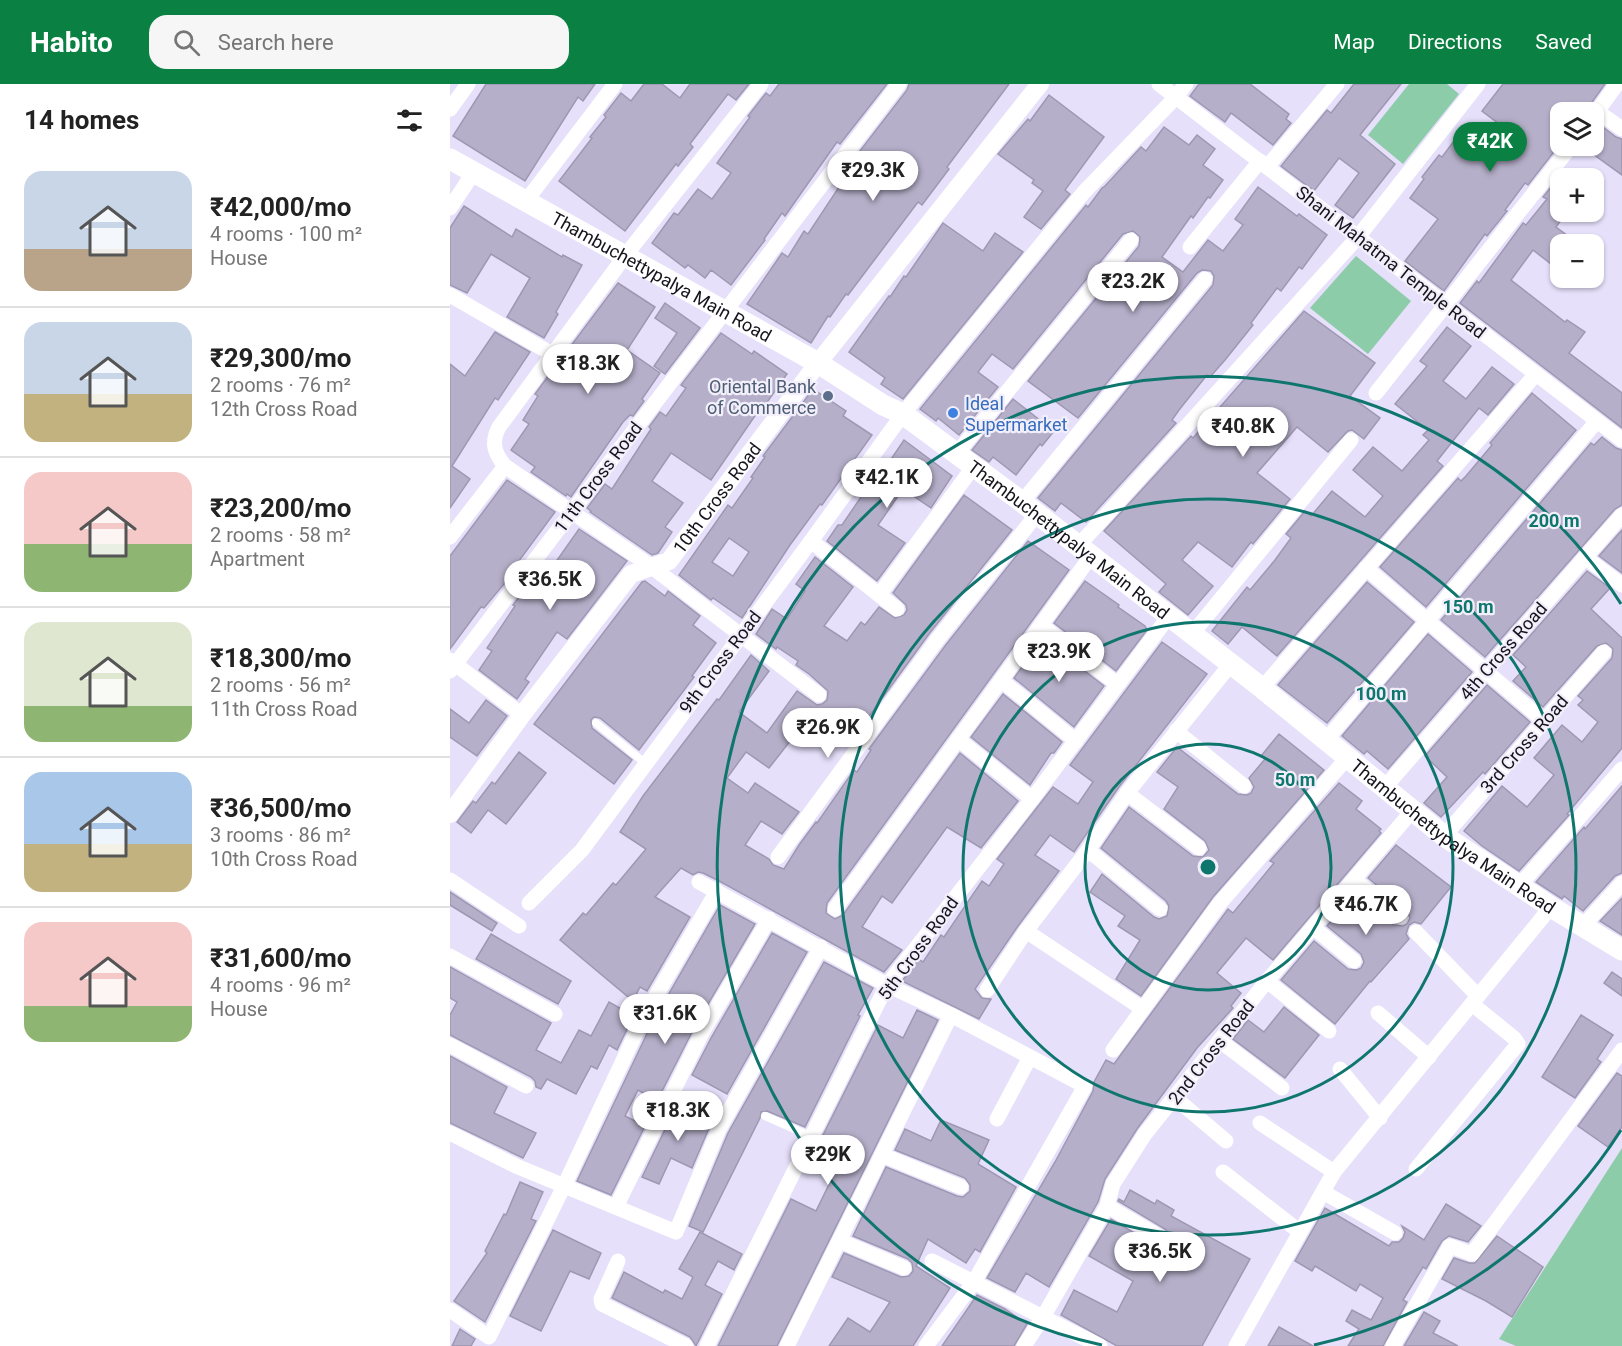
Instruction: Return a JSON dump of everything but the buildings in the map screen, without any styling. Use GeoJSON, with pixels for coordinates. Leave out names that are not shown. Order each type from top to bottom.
{"type":"FeatureCollection","features":[{"type":"Feature","properties":{"kind":"main road","name":"Thambuchettypalya Main Road"},"geometry":{"type":"LineString","coordinates":[[450,159],[818,363],[883,405],[903,414],[1030,508],[1262,688],[1444,836],[1551,907],[1622,950]]}},
{"type":"Feature","properties":{"kind":"street"},"geometry":{"type":"LineString","coordinates":[[450,109],[468,84]]}},
{"type":"Feature","properties":{"kind":"street"},"geometry":{"type":"LineString","coordinates":[[526,201],[615,84]]}},
{"type":"Feature","properties":{"kind":"street"},"geometry":{"type":"LineString","coordinates":[[761,84],[625,256],[499,426],[493,438],[497,457],[505,466],[652,567],[819,695]]}},
{"type":"Feature","properties":{"kind":"street","name":"11th Cross Road"},"geometry":{"type":"LineString","coordinates":[[452,665],[899,84]]}},
{"type":"Feature","properties":{"kind":"street","name":"10th Cross Road"},"geometry":{"type":"LineString","coordinates":[[450,814],[522,715],[631,574],[669,561],[818,363],[1040,84]]}},
{"type":"Feature","properties":{"kind":"street","name":"Shani Mahatma Temple Road"},"geometry":{"type":"LineString","coordinates":[[1159,84],[1622,440]]}},
{"type":"Feature","properties":{"kind":"street","name":"9th Cross Road"},"geometry":{"type":"LineString","coordinates":[[529,903],[582,850],[903,414],[1084,192],[1186,84]]}},
{"type":"Feature","properties":{"kind":"street"},"geometry":{"type":"LineString","coordinates":[[1190,247],[1337,84]]}},
{"type":"Feature","properties":{"kind":"street"},"geometry":{"type":"LineString","coordinates":[[835,909],[1041,625],[1084,551],[1358,237],[1478,84]]}},
{"type":"Feature","properties":{"kind":"street"},"geometry":{"type":"LineString","coordinates":[[1604,102],[1617,84]]}},
{"type":"Feature","properties":{"kind":"street"},"geometry":{"type":"LineString","coordinates":[[1604,119],[1622,129]]}},
{"type":"Feature","properties":{"kind":"street"},"geometry":{"type":"LineString","coordinates":[[1376,393],[1562,156]]}},
{"type":"Feature","properties":{"kind":"street"},"geometry":{"type":"LineString","coordinates":[[450,208],[474,172]]}},
{"type":"Feature","properties":{"kind":"street"},"geometry":{"type":"LineString","coordinates":[[879,595],[965,460],[1131,240]]}},
{"type":"Feature","properties":{"kind":"street"},"geometry":{"type":"LineString","coordinates":[[778,857],[937,640],[1030,508],[1205,279]]}},
{"type":"Feature","properties":{"kind":"street"},"geometry":{"type":"LineString","coordinates":[[450,295],[552,354]]}},
{"type":"Feature","properties":{"kind":"street"},"geometry":{"type":"LineString","coordinates":[[1262,688],[1536,374]]}},
{"type":"Feature","properties":{"kind":"street"},"geometry":{"type":"LineString","coordinates":[[1326,740],[1597,421]]}},
{"type":"Feature","properties":{"kind":"street"},"geometry":{"type":"LineString","coordinates":[[1192,634],[1351,440]]}},
{"type":"Feature","properties":{"kind":"street"},"geometry":{"type":"LineString","coordinates":[[450,537],[505,466]]}},
{"type":"Feature","properties":{"kind":"street","name":"4th Cross Road"},"geometry":{"type":"LineString","coordinates":[[1385,787],[1622,515]]}},
{"type":"Feature","properties":{"kind":"street"},"geometry":{"type":"LineString","coordinates":[[811,541],[897,609]]}},
{"type":"Feature","properties":{"kind":"street"},"geometry":{"type":"LineString","coordinates":[[1586,558],[1622,585]]}},
{"type":"Feature","properties":{"kind":"street"},"geometry":{"type":"LineString","coordinates":[[1366,568],[1544,721]]}},
{"type":"Feature","properties":{"kind":"street","name":"5th Cross Road"},"geometry":{"type":"LineString","coordinates":[[707,1346],[887,985],[1032,799],[1169,616]]}},
{"type":"Feature","properties":{"kind":"street"},"geometry":{"type":"LineString","coordinates":[[1041,625],[1118,684]]}},
{"type":"Feature","properties":{"kind":"street","name":"3rd Cross Road"},"geometry":{"type":"LineString","coordinates":[[1444,836],[1604,652]]}},
{"type":"Feature","properties":{"kind":"street"},"geometry":{"type":"LineString","coordinates":[[452,665],[522,715]]}},
{"type":"Feature","properties":{"kind":"street"},"geometry":{"type":"LineString","coordinates":[[987,990],[1026,931],[1088,850],[1127,793],[1230,665]]}},
{"type":"Feature","properties":{"kind":"street"},"geometry":{"type":"LineString","coordinates":[[1001,680],[1076,741]]}},
{"type":"Feature","properties":{"kind":"street"},"geometry":{"type":"LineString","coordinates":[[1176,731],[1244,786]]}},
{"type":"Feature","properties":{"kind":"street"},"geometry":{"type":"LineString","coordinates":[[958,739],[1032,799]]}},
{"type":"Feature","properties":{"kind":"street"},"geometry":{"type":"LineString","coordinates":[[1113,1050],[1220,903],[1348,757]]}},
{"type":"Feature","properties":{"kind":"street"},"geometry":{"type":"LineString","coordinates":[[1519,886],[1622,769]]}},
{"type":"Feature","properties":{"kind":"street"},"geometry":{"type":"LineString","coordinates":[[1127,793],[1199,848]]}},
{"type":"Feature","properties":{"kind":"street","name":"2nd Cross Road"},"geometry":{"type":"LineString","coordinates":[[1024,1346],[1107,1206],[1113,1184],[1145,1134],[1267,981],[1413,810]]}},
{"type":"Feature","properties":{"kind":"street"},"geometry":{"type":"LineString","coordinates":[[1088,850],[1160,909]]}},
{"type":"Feature","properties":{"kind":"street"},"geometry":{"type":"LineString","coordinates":[[450,880],[519,926]]}},
{"type":"Feature","properties":{"kind":"street"},"geometry":{"type":"LineString","coordinates":[[1355,880],[1400,917]]}},
{"type":"Feature","properties":{"kind":"street"},"geometry":{"type":"LineString","coordinates":[[699,882],[887,985],[894,986],[951,1015],[1085,1086],[974,1282],[926,1346]]}},
{"type":"Feature","properties":{"kind":"street"},"geometry":{"type":"LineString","coordinates":[[1583,926],[1622,882]]}},
{"type":"Feature","properties":{"kind":"street"},"geometry":{"type":"LineString","coordinates":[[450,1310],[489,1337],[644,1018],[717,891]]}},
{"type":"Feature","properties":{"kind":"street"},"geometry":{"type":"LineString","coordinates":[[1236,1346],[1334,1172],[1551,907]]}},
{"type":"Feature","properties":{"kind":"street"},"geometry":{"type":"LineString","coordinates":[[616,1208],[702,1033],[769,919]]}},
{"type":"Feature","properties":{"kind":"street"},"geometry":{"type":"LineString","coordinates":[[1313,927],[1354,961]]}},
{"type":"Feature","properties":{"kind":"street"},"geometry":{"type":"LineString","coordinates":[[1026,931],[1143,1009]]}},
{"type":"Feature","properties":{"kind":"street"},"geometry":{"type":"LineString","coordinates":[[1416,932],[1475,1000],[1518,1044],[1416,1169]]}},
{"type":"Feature","properties":{"kind":"street"},"geometry":{"type":"LineString","coordinates":[[450,1133],[516,1166],[676,1232],[719,1129],[821,947]]}},
{"type":"Feature","properties":{"kind":"street"},"geometry":{"type":"LineString","coordinates":[[450,956],[555,1014]]}},
{"type":"Feature","properties":{"kind":"street"},"geometry":{"type":"LineString","coordinates":[[1267,981],[1329,1031]]}},
{"type":"Feature","properties":{"kind":"street"},"geometry":{"type":"LineString","coordinates":[[1378,1013],[1429,1057]]}},
{"type":"Feature","properties":{"kind":"street"},"geometry":{"type":"LineString","coordinates":[[787,1346],[951,1015]]}},
{"type":"Feature","properties":{"kind":"street"},"geometry":{"type":"LineString","coordinates":[[1220,1041],[1282,1088]]}},
{"type":"Feature","properties":{"kind":"street"},"geometry":{"type":"LineString","coordinates":[[450,1045],[526,1086]]}},
{"type":"Feature","properties":{"kind":"street"},"geometry":{"type":"LineString","coordinates":[[1393,1346],[1450,1246],[1472,1254],[1622,1050]]}},
{"type":"Feature","properties":{"kind":"street"},"geometry":{"type":"LineString","coordinates":[[997,1119],[1030,1057]]}},
{"type":"Feature","properties":{"kind":"street"},"geometry":{"type":"LineString","coordinates":[[1340,1069],[1380,1118]]}},
{"type":"Feature","properties":{"kind":"street"},"geometry":{"type":"LineString","coordinates":[[1174,1097],[1226,1141]]}},
{"type":"Feature","properties":{"kind":"street"},"geometry":{"type":"LineString","coordinates":[[1260,1123],[1334,1172]]}},
{"type":"Feature","properties":{"kind":"street"},"geometry":{"type":"LineString","coordinates":[[882,1155],[961,1186]]}},
{"type":"Feature","properties":{"kind":"street"},"geometry":{"type":"LineString","coordinates":[[1223,1173],[1300,1232]]}},
{"type":"Feature","properties":{"kind":"street"},"geometry":{"type":"LineString","coordinates":[[1323,1192],[1395,1233]]}},
{"type":"Feature","properties":{"kind":"street"},"geometry":{"type":"LineString","coordinates":[[1107,1206],[1160,1236]]}},
{"type":"Feature","properties":{"kind":"street"},"geometry":{"type":"LineString","coordinates":[[840,1241],[904,1268]]}},
{"type":"Feature","properties":{"kind":"street"},"geometry":{"type":"LineString","coordinates":[[618,1261],[602,1304],[686,1346]]}},
{"type":"Feature","properties":{"kind":"street"},"geometry":{"type":"LineString","coordinates":[[932,1261],[1100,1346]]}},
{"type":"Feature","properties":{"kind":"lane"},"geometry":{"type":"LineString","coordinates":[[596,723],[645,763]]}},
{"type":"Feature","properties":{"kind":"lane"},"geometry":{"type":"LineString","coordinates":[[765,1116],[810,1136]]}},
{"type":"Feature","properties":{"kind":"green space"},"geometry":{"type":"Polygon","coordinates":[[[1409,84],[1447,84],[1459,94],[1403,164],[1368,135],[1409,84]]]}},
{"type":"Feature","properties":{"kind":"green space"},"geometry":{"type":"Polygon","coordinates":[[[1356,256],[1411,301],[1368,354],[1310,308],[1356,256]]]}},
{"type":"Feature","properties":{"kind":"green space"},"geometry":{"type":"Polygon","coordinates":[[[1622,1148],[1622,1346],[1516,1346],[1499,1339],[1622,1148]]]}},
{"type":"Feature","properties":{"kind":"place","name":"Oriental Bank of Commerce"},"geometry":{"type":"Point","coordinates":[828,396]}},
{"type":"Feature","properties":{"kind":"place","name":"Ideal Supermarket"},"geometry":{"type":"Point","coordinates":[953,413]}}]}
